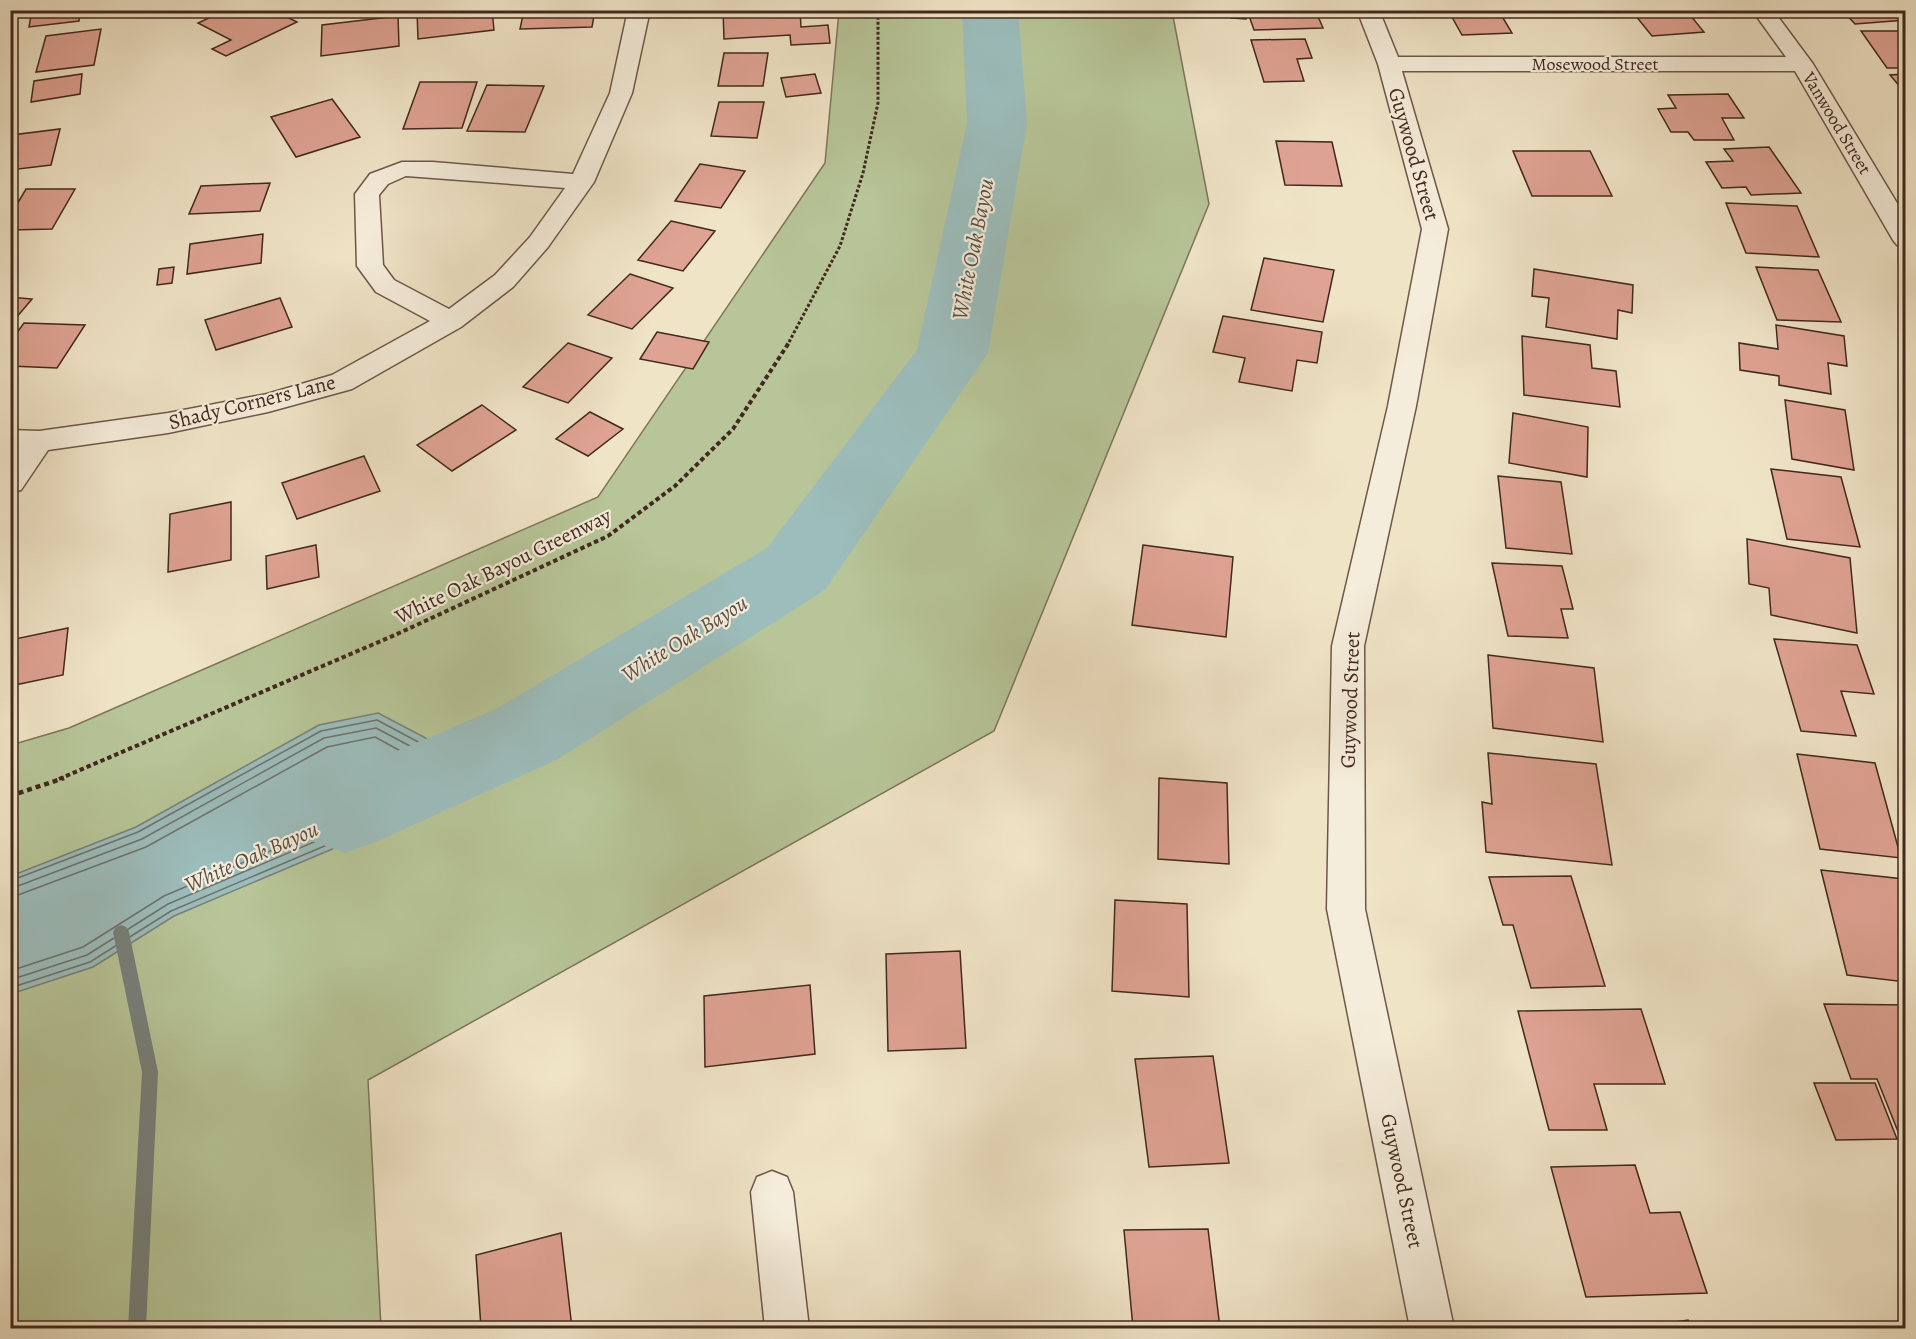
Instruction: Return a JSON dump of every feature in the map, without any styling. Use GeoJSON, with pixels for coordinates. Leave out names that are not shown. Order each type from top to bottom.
{"type":"FeatureCollection","features":[{"type":"Feature","properties":{"kind":"street","name":"Shady Corners Lane"},"geometry":{"type":"LineString","coordinates":[[10,440],[39,441],[168,423],[268,403],[332,385],[397,353],[451,321],[504,281],[539,242],[582,182],[621,93],[639,10]]}},
{"type":"Feature","properties":{"kind":"street","name":"Guywood Street"},"geometry":{"type":"LineString","coordinates":[[1368,10],[1389,64],[1435,229],[1402,406],[1348,646],[1346,909],[1432,1329]]}},
{"type":"Feature","properties":{"kind":"street","name":"Vanwood Street"},"geometry":{"type":"LineString","coordinates":[[1762,10],[1802,64],[1905,240]]}},
{"type":"Feature","properties":{"kind":"street","name":"Mosewood Street"},"geometry":{"type":"LineString","coordinates":[[1389,64],[1802,64]]}},
{"type":"Feature","properties":{"kind":"street"},"geometry":{"type":"LineString","coordinates":[[451,321],[385,286],[370,266],[367,194],[379,179],[402,169],[433,169],[582,182]]}},
{"type":"Feature","properties":{"kind":"street"},"geometry":{"type":"LineString","coordinates":[[10,483],[39,441]]}},
{"type":"Feature","properties":{"kind":"street"},"geometry":{"type":"LineString","coordinates":[[772,1192],[787,1329]]}},
{"type":"Feature","properties":{"kind":"path","name":"White Oak Bayou Greenway"},"geometry":{"type":"LineString","coordinates":[[10,796],[105,762],[417,626],[608,536],[675,486],[733,429],[789,342],[840,246],[863,173],[878,103],[878,10]]}},
{"type":"Feature","properties":{"kind":"green space"},"geometry":{"type":"Polygon","coordinates":[[[839,11],[1172,11],[1209,204],[994,731],[368,1080],[381,1328],[11,1328],[11,745],[69,728],[598,497],[825,163],[839,11]]]}},
{"type":"Feature","properties":{"kind":"water"},"geometry":{"type":"Polygon","coordinates":[[[378,713],[460,756],[442,789],[415,814],[174,916],[93,967],[11,994],[11,876],[136,827],[319,725],[378,713]]]}},
{"type":"Feature","properties":{"kind":"building"},"geometry":{"type":"Polygon","coordinates":[[[32,10],[80,10],[79,21],[29,27],[32,10]]]}},
{"type":"Feature","properties":{"kind":"building"},"geometry":{"type":"Polygon","coordinates":[[[226,10],[273,10],[297,22],[226,56],[212,49],[231,40],[198,23],[226,10]]]}},
{"type":"Feature","properties":{"kind":"building"},"geometry":{"type":"Polygon","coordinates":[[[492,10],[494,30],[418,39],[417,11],[492,10]]]}},
{"type":"Feature","properties":{"kind":"building"},"geometry":{"type":"Polygon","coordinates":[[[524,10],[595,10],[592,27],[520,29],[524,10]]]}},
{"type":"Feature","properties":{"kind":"building"},"geometry":{"type":"Polygon","coordinates":[[[723,10],[800,10],[801,27],[828,25],[830,43],[791,45],[790,35],[724,39],[723,10]]]}},
{"type":"Feature","properties":{"kind":"building"},"geometry":{"type":"Polygon","coordinates":[[[1229,10],[1245,10],[1246,19],[1231,18],[1229,10]]]}},
{"type":"Feature","properties":{"kind":"building"},"geometry":{"type":"Polygon","coordinates":[[[1247,10],[1300,10],[1302,14],[1317,14],[1323,28],[1254,30],[1247,10]]]}},
{"type":"Feature","properties":{"kind":"building"},"geometry":{"type":"Polygon","coordinates":[[[1448,10],[1518,10],[1519,12],[1500,13],[1512,33],[1462,35],[1448,10]]]}},
{"type":"Feature","properties":{"kind":"building"},"geometry":{"type":"Polygon","coordinates":[[[1631,10],[1686,10],[1704,32],[1652,36],[1631,10]]]}},
{"type":"Feature","properties":{"kind":"building"},"geometry":{"type":"Polygon","coordinates":[[[1842,10],[1906,10],[1906,20],[1855,24],[1842,10]]]}},
{"type":"Feature","properties":{"kind":"building"},"geometry":{"type":"Polygon","coordinates":[[[398,16],[399,46],[321,56],[322,25],[398,16]]]}},
{"type":"Feature","properties":{"kind":"building"},"geometry":{"type":"Polygon","coordinates":[[[101,29],[94,65],[36,72],[46,36],[101,29]]]}},
{"type":"Feature","properties":{"kind":"building"},"geometry":{"type":"Polygon","coordinates":[[[1861,31],[1906,31],[1906,68],[1887,68],[1861,31]]]}},
{"type":"Feature","properties":{"kind":"building"},"geometry":{"type":"Polygon","coordinates":[[[1305,39],[1312,58],[1297,59],[1304,81],[1264,82],[1251,40],[1305,39]]]}},
{"type":"Feature","properties":{"kind":"building"},"geometry":{"type":"Polygon","coordinates":[[[724,53],[768,53],[763,86],[718,86],[724,53]]]}},
{"type":"Feature","properties":{"kind":"building"},"geometry":{"type":"Polygon","coordinates":[[[82,74],[80,94],[31,102],[34,81],[82,74]]]}},
{"type":"Feature","properties":{"kind":"building"},"geometry":{"type":"Polygon","coordinates":[[[815,74],[821,93],[786,97],[781,78],[815,74]]]}},
{"type":"Feature","properties":{"kind":"building"},"geometry":{"type":"Polygon","coordinates":[[[1906,74],[1906,94],[1890,75],[1906,74]]]}},
{"type":"Feature","properties":{"kind":"building"},"geometry":{"type":"Polygon","coordinates":[[[420,82],[477,82],[462,128],[403,129],[420,82]]]}},
{"type":"Feature","properties":{"kind":"building"},"geometry":{"type":"Polygon","coordinates":[[[487,85],[544,86],[525,132],[467,131],[487,85]]]}},
{"type":"Feature","properties":{"kind":"building"},"geometry":{"type":"Polygon","coordinates":[[[1728,94],[1744,118],[1722,118],[1734,140],[1694,140],[1688,132],[1671,132],[1658,109],[1676,108],[1668,95],[1728,94]]]}},
{"type":"Feature","properties":{"kind":"building"},"geometry":{"type":"Polygon","coordinates":[[[332,99],[360,137],[296,157],[271,117],[332,99]]]}},
{"type":"Feature","properties":{"kind":"building"},"geometry":{"type":"Polygon","coordinates":[[[719,102],[764,102],[757,138],[711,136],[719,102]]]}},
{"type":"Feature","properties":{"kind":"building"},"geometry":{"type":"Polygon","coordinates":[[[60,129],[51,165],[10,170],[12,135],[60,129]]]}},
{"type":"Feature","properties":{"kind":"building"},"geometry":{"type":"Polygon","coordinates":[[[1276,141],[1332,142],[1342,186],[1285,185],[1276,141]]]}},
{"type":"Feature","properties":{"kind":"building"},"geometry":{"type":"Polygon","coordinates":[[[1769,147],[1801,193],[1751,195],[1746,187],[1722,188],[1706,162],[1733,161],[1724,149],[1769,147]]]}},
{"type":"Feature","properties":{"kind":"building"},"geometry":{"type":"Polygon","coordinates":[[[1513,151],[1590,151],[1612,196],[1532,196],[1513,151]]]}},
{"type":"Feature","properties":{"kind":"building"},"geometry":{"type":"Polygon","coordinates":[[[700,164],[745,171],[721,208],[675,201],[700,164]]]}},
{"type":"Feature","properties":{"kind":"building"},"geometry":{"type":"Polygon","coordinates":[[[270,183],[260,211],[189,214],[201,186],[270,183]]]}},
{"type":"Feature","properties":{"kind":"building"},"geometry":{"type":"Polygon","coordinates":[[[26,189],[75,189],[52,229],[10,230],[10,216],[26,189]]]}},
{"type":"Feature","properties":{"kind":"building"},"geometry":{"type":"Polygon","coordinates":[[[1726,203],[1797,206],[1819,257],[1746,253],[1726,203]]]}},
{"type":"Feature","properties":{"kind":"building"},"geometry":{"type":"Polygon","coordinates":[[[671,221],[715,231],[683,271],[638,260],[671,221]]]}},
{"type":"Feature","properties":{"kind":"building"},"geometry":{"type":"Polygon","coordinates":[[[263,234],[261,263],[187,274],[190,244],[263,234]]]}},
{"type":"Feature","properties":{"kind":"building"},"geometry":{"type":"Polygon","coordinates":[[[1264,258],[1334,270],[1323,322],[1251,310],[1264,258]]]}},
{"type":"Feature","properties":{"kind":"building"},"geometry":{"type":"Polygon","coordinates":[[[174,267],[172,283],[157,285],[159,269],[174,267]]]}},
{"type":"Feature","properties":{"kind":"building"},"geometry":{"type":"Polygon","coordinates":[[[1756,267],[1818,270],[1841,322],[1777,320],[1756,267]]]}},
{"type":"Feature","properties":{"kind":"building"},"geometry":{"type":"Polygon","coordinates":[[[1534,269],[1633,285],[1632,313],[1618,310],[1617,339],[1546,327],[1549,298],[1532,296],[1534,269]]]}},
{"type":"Feature","properties":{"kind":"building"},"geometry":{"type":"Polygon","coordinates":[[[630,274],[673,288],[632,329],[588,315],[630,274]]]}},
{"type":"Feature","properties":{"kind":"building"},"geometry":{"type":"Polygon","coordinates":[[[10,297],[32,299],[10,325],[10,297]]]}},
{"type":"Feature","properties":{"kind":"building"},"geometry":{"type":"Polygon","coordinates":[[[280,298],[292,327],[216,350],[205,320],[280,298]]]}},
{"type":"Feature","properties":{"kind":"building"},"geometry":{"type":"Polygon","coordinates":[[[1223,316],[1322,332],[1317,363],[1297,360],[1292,391],[1239,382],[1245,358],[1213,352],[1223,316]]]}},
{"type":"Feature","properties":{"kind":"building"},"geometry":{"type":"Polygon","coordinates":[[[24,323],[85,325],[57,368],[10,366],[10,342],[24,323]]]}},
{"type":"Feature","properties":{"kind":"building"},"geometry":{"type":"Polygon","coordinates":[[[1776,325],[1844,336],[1847,366],[1828,363],[1831,394],[1779,385],[1779,376],[1740,370],[1739,343],[1778,349],[1776,325]]]}},
{"type":"Feature","properties":{"kind":"building"},"geometry":{"type":"Polygon","coordinates":[[[657,332],[709,342],[693,369],[640,359],[657,332]]]}},
{"type":"Feature","properties":{"kind":"building"},"geometry":{"type":"Polygon","coordinates":[[[1522,336],[1590,345],[1592,368],[1616,371],[1620,407],[1524,395],[1522,336]]]}},
{"type":"Feature","properties":{"kind":"building"},"geometry":{"type":"Polygon","coordinates":[[[568,343],[612,358],[568,403],[523,387],[568,343]]]}},
{"type":"Feature","properties":{"kind":"building"},"geometry":{"type":"Polygon","coordinates":[[[1785,400],[1845,410],[1854,470],[1792,459],[1785,400]]]}},
{"type":"Feature","properties":{"kind":"building"},"geometry":{"type":"Polygon","coordinates":[[[482,405],[516,430],[452,471],[417,445],[482,405]]]}},
{"type":"Feature","properties":{"kind":"building"},"geometry":{"type":"Polygon","coordinates":[[[590,412],[623,429],[588,456],[556,439],[590,412]]]}},
{"type":"Feature","properties":{"kind":"building"},"geometry":{"type":"Polygon","coordinates":[[[1513,413],[1588,427],[1587,477],[1509,463],[1513,413]]]}},
{"type":"Feature","properties":{"kind":"building"},"geometry":{"type":"Polygon","coordinates":[[[364,456],[380,491],[297,519],[282,483],[364,456]]]}},
{"type":"Feature","properties":{"kind":"building"},"geometry":{"type":"Polygon","coordinates":[[[1771,469],[1841,477],[1860,547],[1787,539],[1771,469]]]}},
{"type":"Feature","properties":{"kind":"building"},"geometry":{"type":"Polygon","coordinates":[[[1498,476],[1561,482],[1572,554],[1506,548],[1498,476]]]}},
{"type":"Feature","properties":{"kind":"building"},"geometry":{"type":"Polygon","coordinates":[[[231,502],[231,560],[168,572],[170,514],[231,502]]]}},
{"type":"Feature","properties":{"kind":"building"},"geometry":{"type":"Polygon","coordinates":[[[1747,539],[1850,558],[1857,633],[1771,615],[1769,588],[1749,584],[1747,539]]]}},
{"type":"Feature","properties":{"kind":"building"},"geometry":{"type":"Polygon","coordinates":[[[316,545],[319,577],[267,589],[266,556],[316,545]]]}},
{"type":"Feature","properties":{"kind":"building"},"geometry":{"type":"Polygon","coordinates":[[[1143,545],[1233,557],[1226,637],[1132,625],[1143,545]]]}},
{"type":"Feature","properties":{"kind":"building"},"geometry":{"type":"Polygon","coordinates":[[[1492,563],[1562,566],[1573,609],[1561,609],[1568,638],[1508,636],[1492,563]]]}},
{"type":"Feature","properties":{"kind":"building"},"geometry":{"type":"Polygon","coordinates":[[[68,628],[63,675],[10,686],[10,640],[68,628]]]}},
{"type":"Feature","properties":{"kind":"building"},"geometry":{"type":"Polygon","coordinates":[[[1774,639],[1857,645],[1874,694],[1841,691],[1856,736],[1801,731],[1774,639]]]}},
{"type":"Feature","properties":{"kind":"building"},"geometry":{"type":"Polygon","coordinates":[[[1488,655],[1594,668],[1603,742],[1493,728],[1488,655]]]}},
{"type":"Feature","properties":{"kind":"building"},"geometry":{"type":"Polygon","coordinates":[[[1488,753],[1596,764],[1612,865],[1486,852],[1482,802],[1492,804],[1488,753]]]}},
{"type":"Feature","properties":{"kind":"building"},"geometry":{"type":"Polygon","coordinates":[[[1797,754],[1875,763],[1901,858],[1820,849],[1797,754]]]}},
{"type":"Feature","properties":{"kind":"building"},"geometry":{"type":"Polygon","coordinates":[[[1159,778],[1227,783],[1229,864],[1158,859],[1159,778]]]}},
{"type":"Feature","properties":{"kind":"building"},"geometry":{"type":"Polygon","coordinates":[[[1821,870],[1904,879],[1906,982],[1847,975],[1821,870]]]}},
{"type":"Feature","properties":{"kind":"building"},"geometry":{"type":"Polygon","coordinates":[[[1571,876],[1605,986],[1531,988],[1513,925],[1503,925],[1489,877],[1571,876]]]}},
{"type":"Feature","properties":{"kind":"building"},"geometry":{"type":"Polygon","coordinates":[[[1115,900],[1187,904],[1189,997],[1112,991],[1115,900]]]}},
{"type":"Feature","properties":{"kind":"building"},"geometry":{"type":"Polygon","coordinates":[[[960,951],[966,1048],[888,1051],[886,954],[960,951]]]}},
{"type":"Feature","properties":{"kind":"building"},"geometry":{"type":"Polygon","coordinates":[[[810,985],[815,1054],[705,1067],[704,996],[810,985]]]}},
{"type":"Feature","properties":{"kind":"building"},"geometry":{"type":"Polygon","coordinates":[[[1824,1004],[1906,1005],[1906,1144],[1903,1144],[1877,1079],[1851,1079],[1824,1004]]]}},
{"type":"Feature","properties":{"kind":"building"},"geometry":{"type":"Polygon","coordinates":[[[1641,1009],[1665,1084],[1594,1084],[1607,1130],[1549,1130],[1518,1011],[1641,1009]]]}},
{"type":"Feature","properties":{"kind":"building"},"geometry":{"type":"Polygon","coordinates":[[[1213,1056],[1229,1163],[1149,1167],[1135,1059],[1213,1056]]]}},
{"type":"Feature","properties":{"kind":"building"},"geometry":{"type":"Polygon","coordinates":[[[1814,1083],[1875,1083],[1897,1139],[1836,1140],[1814,1083]]]}},
{"type":"Feature","properties":{"kind":"building"},"geometry":{"type":"Polygon","coordinates":[[[1635,1165],[1650,1213],[1680,1212],[1707,1293],[1586,1297],[1551,1167],[1635,1165]]]}},
{"type":"Feature","properties":{"kind":"building"},"geometry":{"type":"Polygon","coordinates":[[[1208,1229],[1220,1328],[1133,1328],[1124,1230],[1208,1229]]]}},
{"type":"Feature","properties":{"kind":"building"},"geometry":{"type":"Polygon","coordinates":[[[561,1233],[572,1328],[481,1328],[476,1255],[561,1233]]]}},
{"type":"Feature","properties":{"kind":"building"},"geometry":{"type":"Polygon","coordinates":[[[1688,1320],[1691,1328],[1637,1328],[1688,1320]]]}},
{"type":"Feature","properties":{"kind":"waterway","name":"White Oak Bayou"},"geometry":{"type":"LineString","coordinates":[[345,814],[527,734],[796,569],[952,353],[997,123],[990,10]]}},
{"type":"Feature","properties":{"kind":"waterway"},"geometry":{"type":"LineString","coordinates":[[121,932],[150,1072],[137,1328]]}}]}
